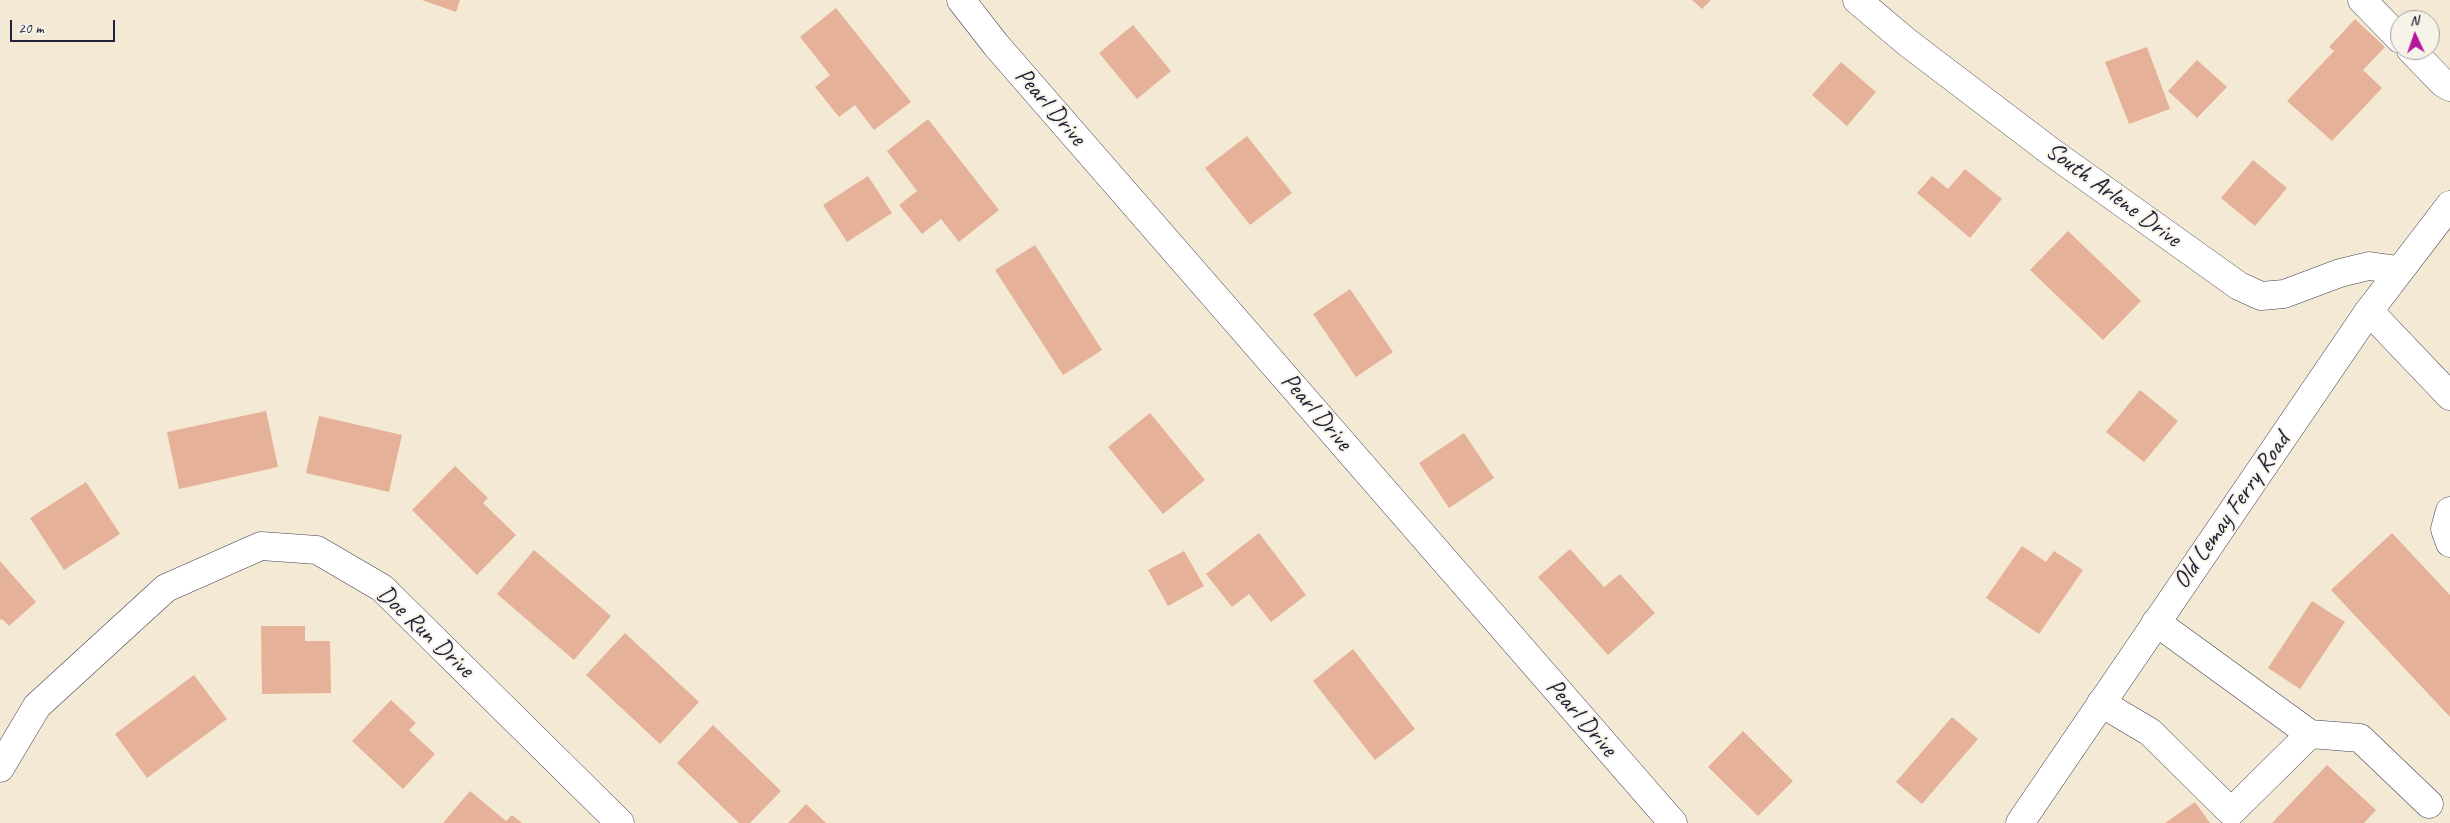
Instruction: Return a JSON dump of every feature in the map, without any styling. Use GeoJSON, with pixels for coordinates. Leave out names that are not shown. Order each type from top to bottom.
{"type":"FeatureCollection","features":[{"type":"Feature","properties":{"kind":"street","name":"Pearl Drive"},"geometry":{"type":"LineString","coordinates":[[960,0],[996,45],[1672,823]]}},
{"type":"Feature","properties":{"kind":"street","name":"South Arlene Drive"},"geometry":{"type":"LineString","coordinates":[[1857,0],[1908,43],[2050,151],[2239,286],[2261,296],[2284,294],[2340,273],[2369,266],[2398,270]]}},
{"type":"Feature","properties":{"kind":"street"},"geometry":{"type":"LineString","coordinates":[[2362,0],[2390,29]]}},
{"type":"Feature","properties":{"kind":"street"},"geometry":{"type":"LineString","coordinates":[[2421,60],[2443,83],[2450,87]]}},
{"type":"Feature","properties":{"kind":"street","name":"Old Lemay Ferry Road"},"geometry":{"type":"LineString","coordinates":[[2020,823],[2369,311],[2398,270],[2450,205]]}},
{"type":"Feature","properties":{"kind":"street"},"geometry":{"type":"LineString","coordinates":[[2369,311],[2450,396]]}},
{"type":"Feature","properties":{"kind":"street"},"geometry":{"type":"LineString","coordinates":[[2450,511],[2445,529],[2450,543]]}},
{"type":"Feature","properties":{"kind":"street","name":"Doe Run Drive"},"geometry":{"type":"LineString","coordinates":[[0,768],[37,706],[166,588],[261,546],[317,550],[382,588],[620,823]]}},
{"type":"Feature","properties":{"kind":"street"},"geometry":{"type":"LineString","coordinates":[[2156,622],[2310,734],[2360,738],[2429,804]]}},
{"type":"Feature","properties":{"kind":"street"},"geometry":{"type":"LineString","coordinates":[[2101,703],[2150,732],[2232,812],[2310,734]]}},
{"type":"Feature","properties":{"kind":"building"},"geometry":{"type":"Polygon","coordinates":[[[422,0],[460,0],[456,12],[422,0]]]}},
{"type":"Feature","properties":{"kind":"building"},"geometry":{"type":"Polygon","coordinates":[[[1692,0],[1711,0],[1702,9],[1692,0]]]}},
{"type":"Feature","properties":{"kind":"building"},"geometry":{"type":"Polygon","coordinates":[[[836,8],[911,102],[874,130],[855,105],[839,117],[815,87],[830,75],[800,37],[836,8]]]}},
{"type":"Feature","properties":{"kind":"building"},"geometry":{"type":"Polygon","coordinates":[[[2355,19],[2385,47],[2363,70],[2382,88],[2332,141],[2287,101],[2334,51],[2329,47],[2355,19]]]}},
{"type":"Feature","properties":{"kind":"building"},"geometry":{"type":"Polygon","coordinates":[[[1133,25],[1171,71],[1137,99],[1099,53],[1133,25]]]}},
{"type":"Feature","properties":{"kind":"building"},"geometry":{"type":"Polygon","coordinates":[[[2147,47],[2170,109],[2129,124],[2105,62],[2147,47]]]}},
{"type":"Feature","properties":{"kind":"building"},"geometry":{"type":"Polygon","coordinates":[[[2197,60],[2227,87],[2197,118],[2168,91],[2197,60]]]}},
{"type":"Feature","properties":{"kind":"building"},"geometry":{"type":"Polygon","coordinates":[[[1841,62],[1876,92],[1847,126],[1812,95],[1841,62]]]}},
{"type":"Feature","properties":{"kind":"building"},"geometry":{"type":"Polygon","coordinates":[[[928,119],[999,210],[959,242],[941,219],[922,234],[899,205],[917,191],[887,151],[928,119]]]}},
{"type":"Feature","properties":{"kind":"building"},"geometry":{"type":"Polygon","coordinates":[[[1247,136],[1292,193],[1250,225],[1205,168],[1247,136]]]}},
{"type":"Feature","properties":{"kind":"building"},"geometry":{"type":"Polygon","coordinates":[[[2253,160],[2287,188],[2255,226],[2221,198],[2253,160]]]}},
{"type":"Feature","properties":{"kind":"building"},"geometry":{"type":"Polygon","coordinates":[[[1965,169],[2002,199],[1970,238],[1917,193],[1932,176],[1948,189],[1965,169]]]}},
{"type":"Feature","properties":{"kind":"building"},"geometry":{"type":"Polygon","coordinates":[[[868,176],[892,213],[847,242],[823,205],[868,176]]]}},
{"type":"Feature","properties":{"kind":"building"},"geometry":{"type":"Polygon","coordinates":[[[2068,231],[2141,301],[2103,340],[2030,270],[2068,231]]]}},
{"type":"Feature","properties":{"kind":"building"},"geometry":{"type":"Polygon","coordinates":[[[1035,245],[1102,350],[1063,375],[995,270],[1035,245]]]}},
{"type":"Feature","properties":{"kind":"building"},"geometry":{"type":"Polygon","coordinates":[[[1350,289],[1393,352],[1356,377],[1313,314],[1350,289]]]}},
{"type":"Feature","properties":{"kind":"building"},"geometry":{"type":"Polygon","coordinates":[[[2140,390],[2178,421],[2144,462],[2106,432],[2140,390]]]}},
{"type":"Feature","properties":{"kind":"building"},"geometry":{"type":"Polygon","coordinates":[[[266,411],[278,467],[179,489],[167,432],[266,411]]]}},
{"type":"Feature","properties":{"kind":"building"},"geometry":{"type":"Polygon","coordinates":[[[1150,413],[1205,480],[1163,514],[1108,447],[1150,413]]]}},
{"type":"Feature","properties":{"kind":"building"},"geometry":{"type":"Polygon","coordinates":[[[319,416],[402,435],[389,492],[306,473],[319,416]]]}},
{"type":"Feature","properties":{"kind":"building"},"geometry":{"type":"Polygon","coordinates":[[[1464,433],[1494,478],[1449,508],[1419,463],[1464,433]]]}},
{"type":"Feature","properties":{"kind":"building"},"geometry":{"type":"Polygon","coordinates":[[[455,466],[488,498],[483,503],[516,535],[477,575],[412,510],[455,466]]]}},
{"type":"Feature","properties":{"kind":"building"},"geometry":{"type":"Polygon","coordinates":[[[86,482],[120,534],[64,570],[30,518],[86,482]]]}},
{"type":"Feature","properties":{"kind":"building"},"geometry":{"type":"Polygon","coordinates":[[[1259,533],[1306,595],[1271,622],[1249,594],[1232,607],[1206,574],[1259,533]]]}},
{"type":"Feature","properties":{"kind":"building"},"geometry":{"type":"Polygon","coordinates":[[[2392,533],[2450,595],[2450,717],[2331,590],[2392,533]]]}},
{"type":"Feature","properties":{"kind":"building"},"geometry":{"type":"Polygon","coordinates":[[[2022,546],[2046,562],[2054,551],[2083,570],[2039,634],[1986,598],[2022,546]]]}},
{"type":"Feature","properties":{"kind":"building"},"geometry":{"type":"Polygon","coordinates":[[[1570,549],[1604,587],[1620,574],[1655,613],[1608,655],[1538,577],[1570,549]]]}},
{"type":"Feature","properties":{"kind":"building"},"geometry":{"type":"Polygon","coordinates":[[[534,550],[611,616],[574,660],[497,594],[534,550]]]}},
{"type":"Feature","properties":{"kind":"building"},"geometry":{"type":"Polygon","coordinates":[[[1184,551],[1204,586],[1168,606],[1148,570],[1184,551]]]}},
{"type":"Feature","properties":{"kind":"building"},"geometry":{"type":"Polygon","coordinates":[[[0,561],[36,602],[9,626],[2,619],[0,620],[0,561]]]}},
{"type":"Feature","properties":{"kind":"building"},"geometry":{"type":"Polygon","coordinates":[[[2312,601],[2345,622],[2300,689],[2268,668],[2312,601]]]}},
{"type":"Feature","properties":{"kind":"building"},"geometry":{"type":"Polygon","coordinates":[[[261,626],[305,626],[305,641],[330,641],[331,693],[262,694],[261,626]]]}},
{"type":"Feature","properties":{"kind":"building"},"geometry":{"type":"Polygon","coordinates":[[[625,633],[699,702],[660,744],[586,675],[625,633]]]}},
{"type":"Feature","properties":{"kind":"building"},"geometry":{"type":"Polygon","coordinates":[[[1353,649],[1415,729],[1375,760],[1313,681],[1353,649]]]}},
{"type":"Feature","properties":{"kind":"building"},"geometry":{"type":"Polygon","coordinates":[[[194,675],[227,719],[147,778],[115,734],[194,675]]]}},
{"type":"Feature","properties":{"kind":"building"},"geometry":{"type":"Polygon","coordinates":[[[391,700],[416,723],[409,730],[435,754],[403,789],[352,741],[391,700]]]}},
{"type":"Feature","properties":{"kind":"building"},"geometry":{"type":"Polygon","coordinates":[[[1952,717],[1978,739],[1922,804],[1896,782],[1952,717]]]}},
{"type":"Feature","properties":{"kind":"building"},"geometry":{"type":"Polygon","coordinates":[[[713,725],[781,791],[750,823],[739,823],[677,763],[713,725]]]}},
{"type":"Feature","properties":{"kind":"building"},"geometry":{"type":"Polygon","coordinates":[[[1743,731],[1793,781],[1758,816],[1708,767],[1743,731]]]}},
{"type":"Feature","properties":{"kind":"building"},"geometry":{"type":"Polygon","coordinates":[[[2327,765],[2376,810],[2364,823],[2272,823],[2327,765]]]}},
{"type":"Feature","properties":{"kind":"building"},"geometry":{"type":"Polygon","coordinates":[[[470,791],[506,821],[512,815],[522,823],[443,823],[470,791]]]}},
{"type":"Feature","properties":{"kind":"building"},"geometry":{"type":"Polygon","coordinates":[[[2195,802],[2210,823],[2165,823],[2195,802]]]}},
{"type":"Feature","properties":{"kind":"building"},"geometry":{"type":"Polygon","coordinates":[[[806,804],[826,823],[788,823],[806,804]]]}}]}
